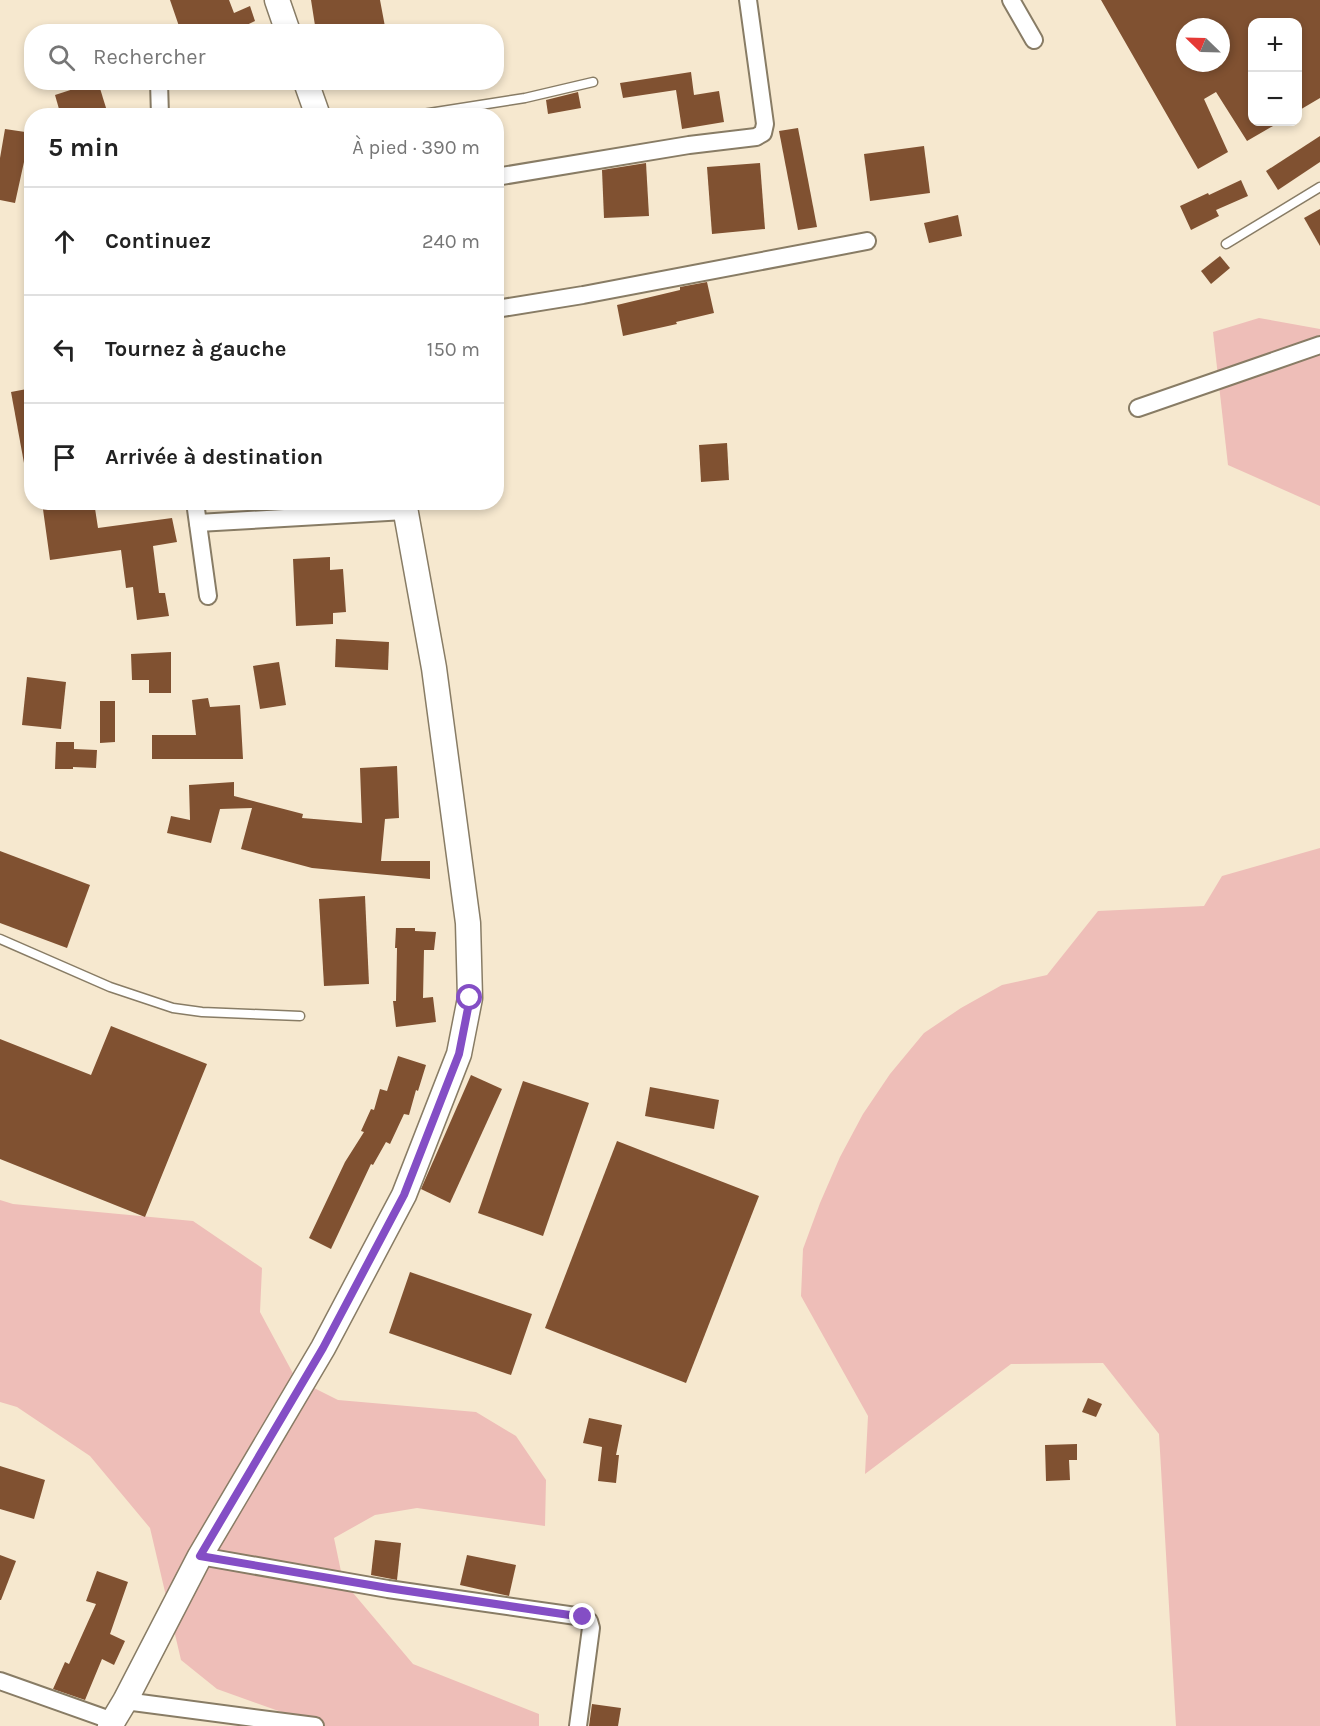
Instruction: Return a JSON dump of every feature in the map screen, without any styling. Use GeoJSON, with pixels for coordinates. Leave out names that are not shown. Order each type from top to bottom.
{"type":"FeatureCollection","features":[{"type":"Feature","properties":{"kind":"main road"},"geometry":{"type":"LineString","coordinates":[[277,0],[285,24]]}},
{"type":"Feature","properties":{"kind":"main road"},"geometry":{"type":"LineString","coordinates":[[309,90],[315,108]]}},
{"type":"Feature","properties":{"kind":"main road"},"geometry":{"type":"LineString","coordinates":[[116,1716],[200,1556],[323,1348],[404,1195],[459,1054],[470,998],[468,923],[434,668],[406,510]]}},
{"type":"Feature","properties":{"kind":"street"},"geometry":{"type":"LineString","coordinates":[[504,176],[688,145],[756,137],[762,133],[765,124],[748,0]]}},
{"type":"Feature","properties":{"kind":"street"},"geometry":{"type":"LineString","coordinates":[[1011,0],[1034,40]]}},
{"type":"Feature","properties":{"kind":"street"},"geometry":{"type":"LineString","coordinates":[[159,90],[160,108]]}},
{"type":"Feature","properties":{"kind":"street"},"geometry":{"type":"LineString","coordinates":[[504,308],[583,296],[867,241]]}},
{"type":"Feature","properties":{"kind":"street"},"geometry":{"type":"LineString","coordinates":[[1138,408],[1320,345]]}},
{"type":"Feature","properties":{"kind":"street"},"geometry":{"type":"LineString","coordinates":[[196,510],[208,596]]}},
{"type":"Feature","properties":{"kind":"street"},"geometry":{"type":"LineString","coordinates":[[198,523],[366,510]]}},
{"type":"Feature","properties":{"kind":"street"},"geometry":{"type":"LineString","coordinates":[[200,1556],[388,1588],[583,1617],[589,1621],[591,1628],[578,1726]]}},
{"type":"Feature","properties":{"kind":"street"},"geometry":{"type":"LineString","coordinates":[[0,1681],[116,1716],[315,1726]]}},
{"type":"Feature","properties":{"kind":"lane"},"geometry":{"type":"LineString","coordinates":[[461,108],[525,98],[593,82]]}},
{"type":"Feature","properties":{"kind":"lane"},"geometry":{"type":"LineString","coordinates":[[1226,244],[1320,187]]}},
{"type":"Feature","properties":{"kind":"lane"},"geometry":{"type":"LineString","coordinates":[[0,939],[110,987],[173,1008],[202,1012],[300,1016]]}},
{"type":"Feature","properties":{"kind":"shaded area"},"geometry":{"type":"Polygon","coordinates":[[[1259,318],[1320,329],[1320,506],[1228,465],[1213,332],[1259,318]]]}},
{"type":"Feature","properties":{"kind":"shaded area"},"geometry":{"type":"Polygon","coordinates":[[[1320,848],[1320,1726],[1176,1726],[1159,1434],[1103,1363],[1011,1364],[865,1474],[868,1416],[801,1296],[803,1249],[840,1157],[863,1114],[890,1074],[924,1033],[961,1008],[1002,985],[1047,975],[1098,911],[1204,906],[1222,876],[1320,848]]]}},
{"type":"Feature","properties":{"kind":"shaded area"},"geometry":{"type":"Polygon","coordinates":[[[0,1200],[13,1204],[193,1221],[262,1268],[260,1312],[296,1379],[338,1400],[476,1412],[516,1436],[546,1480],[545,1526],[417,1508],[375,1515],[334,1538],[343,1581],[413,1664],[539,1714],[539,1726],[321,1726],[217,1689],[181,1660],[150,1528],[90,1456],[17,1407],[0,1402],[0,1200]]]}},
{"type":"Feature","properties":{"kind":"building"},"geometry":{"type":"Polygon","coordinates":[[[170,0],[229,0],[234,13],[250,6],[255,21],[249,24],[178,24],[170,0]]]}},
{"type":"Feature","properties":{"kind":"building"},"geometry":{"type":"Polygon","coordinates":[[[311,0],[380,0],[384,24],[315,24],[311,0]]]}},
{"type":"Feature","properties":{"kind":"building"},"geometry":{"type":"Polygon","coordinates":[[[1101,0],[1320,0],[1320,98],[1302,109],[1302,18],[1248,18],[1248,126],[1273,126],[1247,141],[1216,92],[1204,99],[1228,152],[1198,169],[1101,0]]]}},
{"type":"Feature","properties":{"kind":"building"},"geometry":{"type":"Polygon","coordinates":[[[691,72],[694,95],[719,91],[724,122],[682,129],[676,90],[623,98],[620,83],[691,72]]]}},
{"type":"Feature","properties":{"kind":"building"},"geometry":{"type":"Polygon","coordinates":[[[70,90],[100,90],[106,108],[59,108],[55,95],[70,90]]]}},
{"type":"Feature","properties":{"kind":"building"},"geometry":{"type":"Polygon","coordinates":[[[578,92],[581,108],[548,114],[546,100],[578,92]]]}},
{"type":"Feature","properties":{"kind":"building"},"geometry":{"type":"Polygon","coordinates":[[[798,128],[817,227],[798,230],[779,131],[798,128]]]}},
{"type":"Feature","properties":{"kind":"building"},"geometry":{"type":"Polygon","coordinates":[[[5,129],[24,132],[24,162],[15,203],[0,200],[0,158],[5,129]]]}},
{"type":"Feature","properties":{"kind":"building"},"geometry":{"type":"Polygon","coordinates":[[[1320,136],[1320,162],[1278,190],[1266,171],[1320,136]]]}},
{"type":"Feature","properties":{"kind":"building"},"geometry":{"type":"Polygon","coordinates":[[[924,146],[930,193],[870,201],[864,154],[924,146]]]}},
{"type":"Feature","properties":{"kind":"building"},"geometry":{"type":"Polygon","coordinates":[[[646,163],[649,216],[604,218],[602,170],[646,163]]]}},
{"type":"Feature","properties":{"kind":"building"},"geometry":{"type":"Polygon","coordinates":[[[760,163],[765,229],[712,234],[707,167],[760,163]]]}},
{"type":"Feature","properties":{"kind":"building"},"geometry":{"type":"Polygon","coordinates":[[[1241,180],[1248,196],[1216,210],[1219,216],[1191,230],[1180,206],[1241,180]]]}},
{"type":"Feature","properties":{"kind":"building"},"geometry":{"type":"Polygon","coordinates":[[[1320,209],[1320,246],[1304,218],[1320,209]]]}},
{"type":"Feature","properties":{"kind":"building"},"geometry":{"type":"Polygon","coordinates":[[[958,215],[962,236],[929,243],[924,223],[958,215]]]}},
{"type":"Feature","properties":{"kind":"building"},"geometry":{"type":"Polygon","coordinates":[[[1220,256],[1230,268],[1211,284],[1201,271],[1220,256]]]}},
{"type":"Feature","properties":{"kind":"building"},"geometry":{"type":"Polygon","coordinates":[[[707,282],[714,313],[623,336],[617,305],[680,290],[680,287],[707,282]]]}},
{"type":"Feature","properties":{"kind":"building"},"geometry":{"type":"Polygon","coordinates":[[[24,390],[24,463],[11,392],[24,390]]]}},
{"type":"Feature","properties":{"kind":"building"},"geometry":{"type":"Polygon","coordinates":[[[727,443],[729,480],[701,482],[699,445],[727,443]]]}},
{"type":"Feature","properties":{"kind":"building"},"geometry":{"type":"Polygon","coordinates":[[[43,510],[95,510],[98,528],[172,518],[177,542],[153,546],[159,593],[165,593],[169,616],[137,620],[133,587],[126,588],[121,550],[50,560],[43,510]]]}},
{"type":"Feature","properties":{"kind":"building"},"geometry":{"type":"Polygon","coordinates":[[[330,557],[330,570],[343,569],[346,612],[333,613],[333,624],[296,626],[293,559],[330,557]]]}},
{"type":"Feature","properties":{"kind":"building"},"geometry":{"type":"Polygon","coordinates":[[[336,639],[389,642],[388,670],[335,667],[336,639]]]}},
{"type":"Feature","properties":{"kind":"building"},"geometry":{"type":"Polygon","coordinates":[[[171,652],[171,693],[149,693],[149,680],[132,680],[131,654],[171,652]]]}},
{"type":"Feature","properties":{"kind":"building"},"geometry":{"type":"Polygon","coordinates":[[[279,662],[286,705],[260,709],[253,666],[279,662]]]}},
{"type":"Feature","properties":{"kind":"building"},"geometry":{"type":"Polygon","coordinates":[[[27,677],[66,682],[61,729],[22,725],[27,677]]]}},
{"type":"Feature","properties":{"kind":"building"},"geometry":{"type":"Polygon","coordinates":[[[208,698],[210,707],[240,705],[243,759],[152,759],[152,735],[196,735],[192,700],[208,698]]]}},
{"type":"Feature","properties":{"kind":"building"},"geometry":{"type":"Polygon","coordinates":[[[100,701],[115,701],[115,742],[100,743],[100,701]]]}},
{"type":"Feature","properties":{"kind":"building"},"geometry":{"type":"Polygon","coordinates":[[[56,742],[74,742],[74,749],[97,750],[96,768],[55,769],[56,742]]]}},
{"type":"Feature","properties":{"kind":"building"},"geometry":{"type":"Polygon","coordinates":[[[397,766],[399,818],[385,819],[381,861],[430,861],[430,879],[312,868],[241,849],[252,808],[220,809],[211,843],[167,833],[171,816],[190,820],[189,785],[234,782],[234,796],[303,814],[302,818],[362,823],[360,768],[397,766]]]}},
{"type":"Feature","properties":{"kind":"building"},"geometry":{"type":"Polygon","coordinates":[[[0,851],[90,885],[67,948],[0,923],[0,851]]]}},
{"type":"Feature","properties":{"kind":"building"},"geometry":{"type":"Polygon","coordinates":[[[365,896],[369,984],[324,986],[319,899],[365,896]]]}},
{"type":"Feature","properties":{"kind":"building"},"geometry":{"type":"Polygon","coordinates":[[[396,928],[415,928],[415,931],[436,932],[434,950],[424,950],[423,998],[433,997],[436,1022],[396,1027],[393,1001],[396,1001],[396,928]]]}},
{"type":"Feature","properties":{"kind":"building"},"geometry":{"type":"Polygon","coordinates":[[[111,1026],[207,1064],[145,1217],[0,1159],[0,1039],[91,1075],[111,1026]]]}},
{"type":"Feature","properties":{"kind":"building"},"geometry":{"type":"Polygon","coordinates":[[[398,1056],[426,1065],[418,1091],[416,1090],[409,1115],[404,1114],[390,1144],[386,1142],[373,1165],[371,1164],[331,1249],[309,1238],[345,1162],[364,1132],[361,1131],[371,1109],[374,1110],[380,1089],[387,1091],[398,1056]]]}},
{"type":"Feature","properties":{"kind":"building"},"geometry":{"type":"Polygon","coordinates":[[[471,1075],[502,1089],[450,1203],[421,1189],[471,1075]]]}},
{"type":"Feature","properties":{"kind":"building"},"geometry":{"type":"Polygon","coordinates":[[[523,1081],[589,1103],[543,1236],[478,1213],[523,1081]]]}},
{"type":"Feature","properties":{"kind":"building"},"geometry":{"type":"Polygon","coordinates":[[[650,1087],[719,1100],[714,1129],[645,1116],[650,1087]]]}},
{"type":"Feature","properties":{"kind":"building"},"geometry":{"type":"Polygon","coordinates":[[[617,1141],[759,1196],[686,1383],[545,1328],[617,1141]]]}},
{"type":"Feature","properties":{"kind":"building"},"geometry":{"type":"Polygon","coordinates":[[[410,1272],[532,1314],[511,1375],[389,1333],[410,1272]]]}},
{"type":"Feature","properties":{"kind":"building"},"geometry":{"type":"Polygon","coordinates":[[[1088,1398],[1102,1404],[1096,1417],[1082,1412],[1088,1398]]]}},
{"type":"Feature","properties":{"kind":"building"},"geometry":{"type":"Polygon","coordinates":[[[589,1418],[622,1425],[616,1455],[619,1455],[616,1483],[598,1481],[602,1447],[583,1443],[589,1418]]]}},
{"type":"Feature","properties":{"kind":"building"},"geometry":{"type":"Polygon","coordinates":[[[1077,1444],[1077,1460],[1069,1460],[1070,1480],[1046,1481],[1045,1445],[1077,1444]]]}},
{"type":"Feature","properties":{"kind":"building"},"geometry":{"type":"Polygon","coordinates":[[[0,1466],[45,1480],[34,1519],[0,1509],[0,1466]]]}},
{"type":"Feature","properties":{"kind":"building"},"geometry":{"type":"Polygon","coordinates":[[[375,1540],[401,1543],[397,1580],[371,1575],[375,1540]]]}},
{"type":"Feature","properties":{"kind":"building"},"geometry":{"type":"Polygon","coordinates":[[[0,1555],[16,1561],[1,1600],[0,1600],[0,1555]]]}},
{"type":"Feature","properties":{"kind":"building"},"geometry":{"type":"Polygon","coordinates":[[[467,1555],[516,1565],[509,1596],[460,1585],[467,1555]]]}},
{"type":"Feature","properties":{"kind":"building"},"geometry":{"type":"Polygon","coordinates":[[[97,1571],[128,1582],[110,1634],[125,1641],[114,1665],[102,1659],[85,1700],[53,1689],[65,1662],[69,1664],[96,1604],[86,1601],[97,1571]]]}},
{"type":"Feature","properties":{"kind":"building"},"geometry":{"type":"Polygon","coordinates":[[[592,1704],[621,1708],[618,1726],[589,1726],[592,1704]]]}},
{"type":"Feature","properties":{"kind":"route"},"geometry":{"type":"LineString","coordinates":[[470,998],[459,1054],[404,1195],[323,1348],[200,1556],[388,1588],[583,1617]]}}]}
